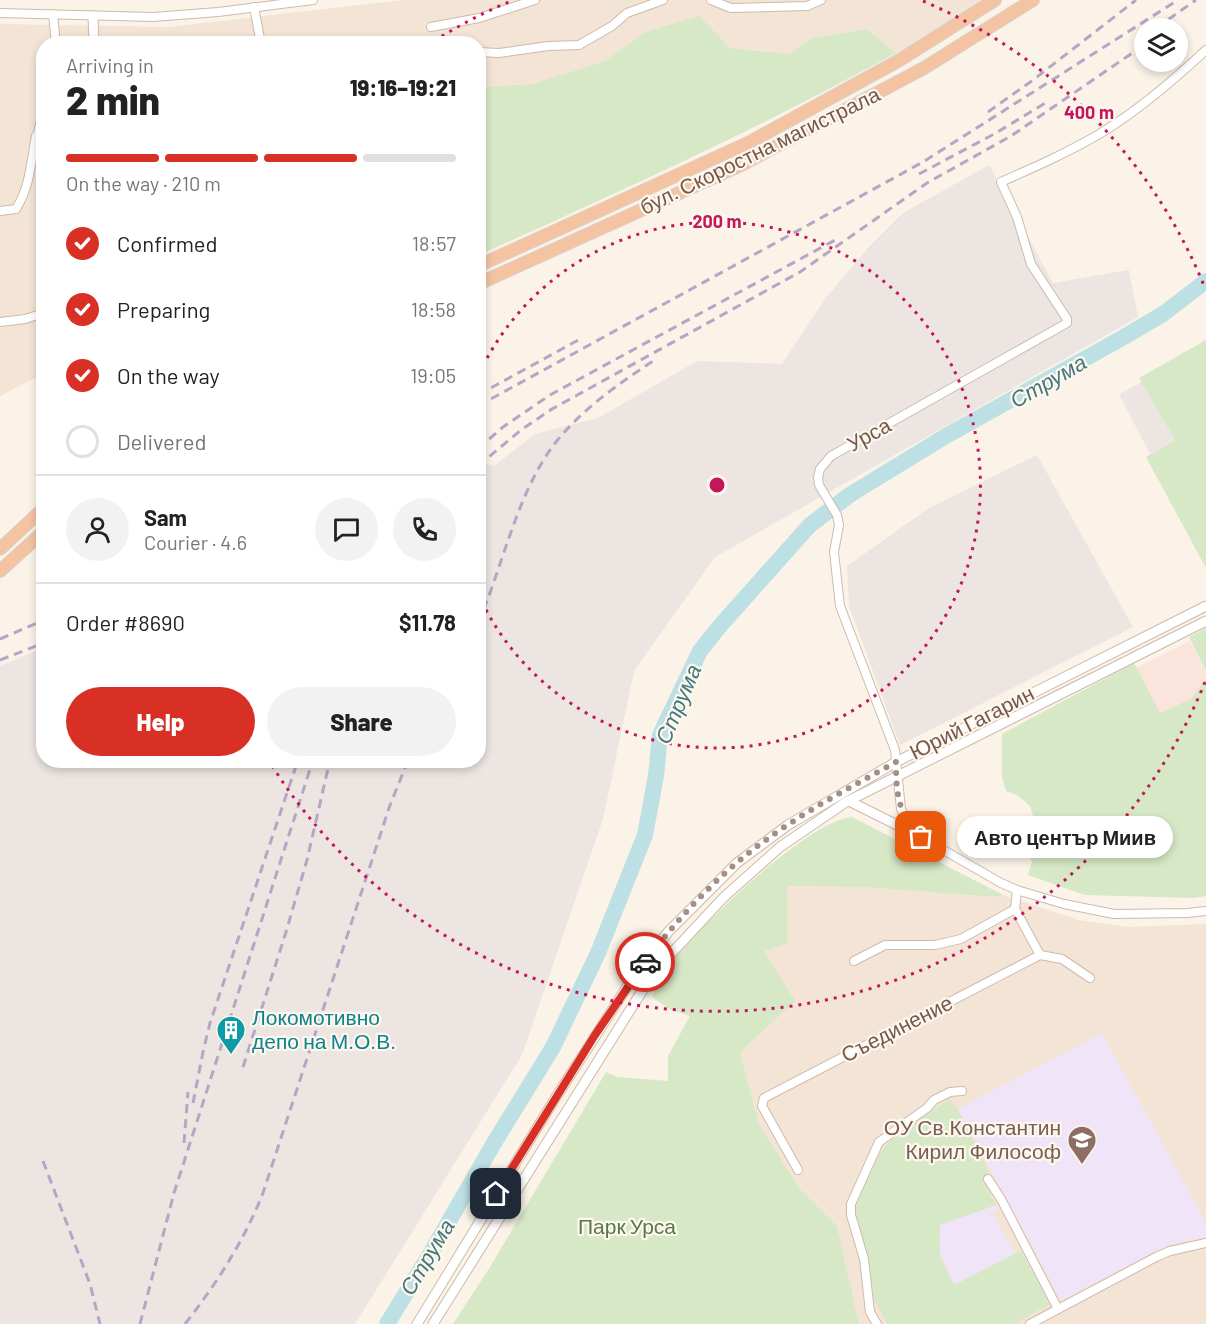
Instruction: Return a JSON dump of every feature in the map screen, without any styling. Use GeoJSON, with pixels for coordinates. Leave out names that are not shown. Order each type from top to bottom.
{"type":"FeatureCollection","features":[{"type":"Feature","properties":{"kind":"highway","name":"бул. Скоростна магистрала"},"geometry":{"type":"LineString","coordinates":[[486,262],[750,142],[898,62],[995,0]]}},
{"type":"Feature","properties":{"kind":"highway","name":"бул. Скоростна магистрала"},"geometry":{"type":"LineString","coordinates":[[486,280],[743,164],[924,68],[1033,0]]}},
{"type":"Feature","properties":{"kind":"highway"},"geometry":{"type":"LineString","coordinates":[[0,549],[36,515]]}},
{"type":"Feature","properties":{"kind":"highway"},"geometry":{"type":"LineString","coordinates":[[0,571],[36,538]]}},
{"type":"Feature","properties":{"kind":"street"},"geometry":{"type":"LineString","coordinates":[[0,13],[153,17],[313,0]]}},
{"type":"Feature","properties":{"kind":"street"},"geometry":{"type":"LineString","coordinates":[[431,27],[479,18],[535,0]]}},
{"type":"Feature","properties":{"kind":"street"},"geometry":{"type":"LineString","coordinates":[[486,52],[579,45],[612,26],[627,13],[663,0]]}},
{"type":"Feature","properties":{"kind":"street"},"geometry":{"type":"LineString","coordinates":[[711,0],[731,8],[807,6],[820,0]]}},
{"type":"Feature","properties":{"kind":"street"},"geometry":{"type":"LineString","coordinates":[[254,7],[259,36]]}},
{"type":"Feature","properties":{"kind":"street"},"geometry":{"type":"LineString","coordinates":[[53,14],[55,36]]}},
{"type":"Feature","properties":{"kind":"street"},"geometry":{"type":"LineString","coordinates":[[93,16],[94,36]]}},
{"type":"Feature","properties":{"kind":"street","name":"Урса"},"geometry":{"type":"LineString","coordinates":[[921,837],[910,828],[905,819],[899,798],[895,750],[840,606],[834,552],[839,525],[837,515],[819,485],[820,469],[831,456],[982,373],[1067,323],[1067,319],[1031,264],[1017,217],[1001,182],[1101,133],[1125,117],[1206,50]]}},
{"type":"Feature","properties":{"kind":"street"},"geometry":{"type":"LineString","coordinates":[[0,211],[16,209],[24,197],[36,136]]}},
{"type":"Feature","properties":{"kind":"street"},"geometry":{"type":"LineString","coordinates":[[0,322],[36,316]]}},
{"type":"Feature","properties":{"kind":"street","name":"Юрий Гагарин"},"geometry":{"type":"LineString","coordinates":[[417,1324],[589,1044],[636,974],[668,932],[713,886],[762,842],[813,809],[896,762],[1206,606]]}},
{"type":"Feature","properties":{"kind":"street","name":"Юрий Гагарин"},"geometry":{"type":"LineString","coordinates":[[433,1324],[654,972],[724,897],[758,866],[780,847],[849,801],[1206,621]]}},
{"type":"Feature","properties":{"kind":"street"},"geometry":{"type":"LineString","coordinates":[[849,801],[921,837],[1017,890],[1064,904],[1114,914],[1188,913],[1206,910]]}},
{"type":"Feature","properties":{"kind":"street"},"geometry":{"type":"LineString","coordinates":[[1017,890],[1015,909],[1040,955],[1062,959],[1090,978]]}},
{"type":"Feature","properties":{"kind":"street"},"geometry":{"type":"LineString","coordinates":[[854,961],[885,945],[935,945],[961,939],[1015,909]]}},
{"type":"Feature","properties":{"kind":"street","name":"Съединение"},"geometry":{"type":"LineString","coordinates":[[798,1170],[762,1106],[764,1098],[1040,955]]}},
{"type":"Feature","properties":{"kind":"street"},"geometry":{"type":"LineString","coordinates":[[877,1324],[870,1312],[864,1259],[851,1215],[851,1204],[879,1142],[927,1108],[934,1100],[950,1092],[962,1091]]}},
{"type":"Feature","properties":{"kind":"street"},"geometry":{"type":"LineString","coordinates":[[988,1179],[1001,1199],[1058,1309]]}},
{"type":"Feature","properties":{"kind":"street"},"geometry":{"type":"LineString","coordinates":[[1029,1324],[1156,1257],[1170,1251],[1206,1244]]}},
{"type":"Feature","properties":{"kind":"shaded area"},"geometry":{"type":"Polygon","coordinates":[[[403,0],[983,0],[948,24],[896,53],[867,29],[812,38],[791,54],[730,48],[646,32],[605,61],[532,84],[486,87],[486,36],[36,36],[36,378],[0,396],[0,24],[168,27],[403,0]]]}},
{"type":"Feature","properties":{"kind":"shaded area"},"geometry":{"type":"Polygon","coordinates":[[[989,165],[1053,283],[1129,270],[1138,317],[715,557],[634,671],[603,819],[522,1055],[355,1324],[0,1324],[0,666],[36,651],[36,768],[486,768],[486,464],[494,466],[535,434],[598,418],[697,361],[782,364],[825,299],[868,248],[903,213],[989,165]]]}},
{"type":"Feature","properties":{"kind":"shaded area"},"geometry":{"type":"Polygon","coordinates":[[[1142,382],[1175,440],[1150,454],[1119,394],[1142,382]]]}},
{"type":"Feature","properties":{"kind":"shaded area"},"geometry":{"type":"Polygon","coordinates":[[[1037,455],[1133,627],[900,745],[849,606],[847,566],[929,508],[1037,455]]]}},
{"type":"Feature","properties":{"kind":"shaded area"},"geometry":{"type":"Polygon","coordinates":[[[1190,641],[1206,674],[1206,684],[1193,703],[1161,718],[1136,668],[1190,641]]]}},
{"type":"Feature","properties":{"kind":"shaded area"},"geometry":{"type":"Polygon","coordinates":[[[787,886],[861,887],[996,897],[1003,895],[1079,920],[1128,927],[1206,924],[1206,1324],[859,1324],[837,1226],[799,1188],[759,1124],[740,1052],[794,1001],[763,951],[787,944],[787,886]]]}},
{"type":"Feature","properties":{"kind":"shaded area","name":"ОУ Св.Константин Кирил Философ"},"geometry":{"type":"Polygon","coordinates":[[[1102,1033],[1206,1223],[1206,1237],[1171,1244],[1061,1300],[958,1109],[1102,1033]]]}},
{"type":"Feature","properties":{"kind":"shaded area"},"geometry":{"type":"Polygon","coordinates":[[[996,1205],[998,1209],[992,1213],[1015,1253],[954,1285],[940,1255],[940,1225],[996,1205]]]}},
{"type":"Feature","properties":{"kind":"green space"},"geometry":{"type":"Polygon","coordinates":[[[699,16],[730,48],[790,54],[812,38],[867,29],[896,53],[845,81],[689,158],[486,252],[486,87],[532,84],[605,61],[646,32],[699,16]]]}},
{"type":"Feature","properties":{"kind":"green space"},"geometry":{"type":"Polygon","coordinates":[[[1206,340],[1206,568],[1146,457],[1175,440],[1139,378],[1206,340]]]}},
{"type":"Feature","properties":{"kind":"green space"},"geometry":{"type":"Polygon","coordinates":[[[1206,628],[1206,672],[1189,637],[1206,628]]]}},
{"type":"Feature","properties":{"kind":"green space"},"geometry":{"type":"Polygon","coordinates":[[[1134,663],[1160,713],[1191,699],[1206,678],[1206,896],[1193,898],[1085,895],[1028,875],[1032,862],[1028,853],[1029,845],[1040,839],[1030,806],[1017,795],[1006,791],[1002,777],[1002,734],[1134,663]]]}},
{"type":"Feature","properties":{"kind":"green space","name":"Парк Урса"},"geometry":{"type":"Polygon","coordinates":[[[852,817],[1003,895],[996,897],[861,887],[787,886],[787,944],[764,951],[795,1001],[740,1052],[759,1124],[799,1188],[837,1226],[859,1324],[453,1324],[490,1267],[606,1072],[617,1077],[668,1081],[668,1056],[690,1016],[669,1009],[652,997],[659,980],[672,962],[719,912],[777,859],[832,823],[852,817]]]}},
{"type":"Feature","properties":{"kind":"green space"},"geometry":{"type":"Polygon","coordinates":[[[950,1099],[958,1109],[990,1174],[983,1179],[996,1205],[940,1225],[940,1255],[954,1285],[1021,1251],[1049,1305],[1013,1324],[887,1324],[871,1293],[856,1207],[865,1183],[887,1144],[910,1125],[950,1099]]]}},
{"type":"Feature","properties":{"kind":"waterway","name":"Струма"},"geometry":{"type":"LineString","coordinates":[[387,1324],[553,1047],[598,953],[645,835],[656,776],[660,735],[700,651],[810,525],[851,494],[946,436],[1163,314],[1206,281]]}},
{"type":"Feature","properties":{"kind":"railway"},"geometry":{"type":"LineString","coordinates":[[988,112],[1136,0]]}},
{"type":"Feature","properties":{"kind":"railway"},"geometry":{"type":"LineString","coordinates":[[486,402],[923,162],[1178,0]]}},
{"type":"Feature","properties":{"kind":"railway"},"geometry":{"type":"LineString","coordinates":[[1170,18],[1196,0]]}},
{"type":"Feature","properties":{"kind":"railway"},"geometry":{"type":"LineString","coordinates":[[486,459],[521,430],[552,409],[800,272],[927,183],[1011,136],[1134,52]]}},
{"type":"Feature","properties":{"kind":"railway"},"geometry":{"type":"LineString","coordinates":[[919,174],[996,133],[1047,102]]}},
{"type":"Feature","properties":{"kind":"railway"},"geometry":{"type":"LineString","coordinates":[[486,442],[503,427],[550,395],[837,239]]}},
{"type":"Feature","properties":{"kind":"railway"},"geometry":{"type":"LineString","coordinates":[[486,391],[582,338]]}},
{"type":"Feature","properties":{"kind":"railway"},"geometry":{"type":"LineString","coordinates":[[486,604],[525,495],[546,456],[581,415],[653,361]]}},
{"type":"Feature","properties":{"kind":"railway"},"geometry":{"type":"LineString","coordinates":[[0,639],[36,623]]}},
{"type":"Feature","properties":{"kind":"railway"},"geometry":{"type":"LineString","coordinates":[[0,660],[36,646]]}},
{"type":"Feature","properties":{"kind":"railway"},"geometry":{"type":"LineString","coordinates":[[193,1103],[210,1023],[295,768]]}},
{"type":"Feature","properties":{"kind":"railway"},"geometry":{"type":"LineString","coordinates":[[140,1324],[174,1193],[310,768]]}},
{"type":"Feature","properties":{"kind":"railway"},"geometry":{"type":"LineString","coordinates":[[243,1067],[307,860],[328,768]]}},
{"type":"Feature","properties":{"kind":"railway"},"geometry":{"type":"LineString","coordinates":[[185,1324],[229,1261],[263,1193],[389,808],[405,768]]}},
{"type":"Feature","properties":{"kind":"railway"},"geometry":{"type":"LineString","coordinates":[[184,1143],[188,1092]]}},
{"type":"Feature","properties":{"kind":"railway"},"geometry":{"type":"LineString","coordinates":[[43,1161],[90,1284],[100,1324]]}},
{"type":"Feature","properties":{"kind":"way so far"},"geometry":{"type":"LineString","coordinates":[[645,962],[668,932],[737,863],[762,842],[813,809],[896,762],[901,809],[910,828],[921,837]]}},
{"type":"Feature","properties":{"kind":"place","name":"Авто център Миив"},"geometry":{"type":"Point","coordinates":[921,837]}},
{"type":"Feature","properties":{"kind":"place","name":"Локомотивно депо на М.О.В."},"geometry":{"type":"Point","coordinates":[231,1056]}},
{"type":"Feature","properties":{"kind":"place","name":"ОУ Св.Константин Кирил Философ"},"geometry":{"type":"Point","coordinates":[1082,1166]}},
{"type":"Feature","properties":{"kind":"route"},"geometry":{"type":"LineString","coordinates":[[496,1194],[595,1035],[645,962]]}}]}
